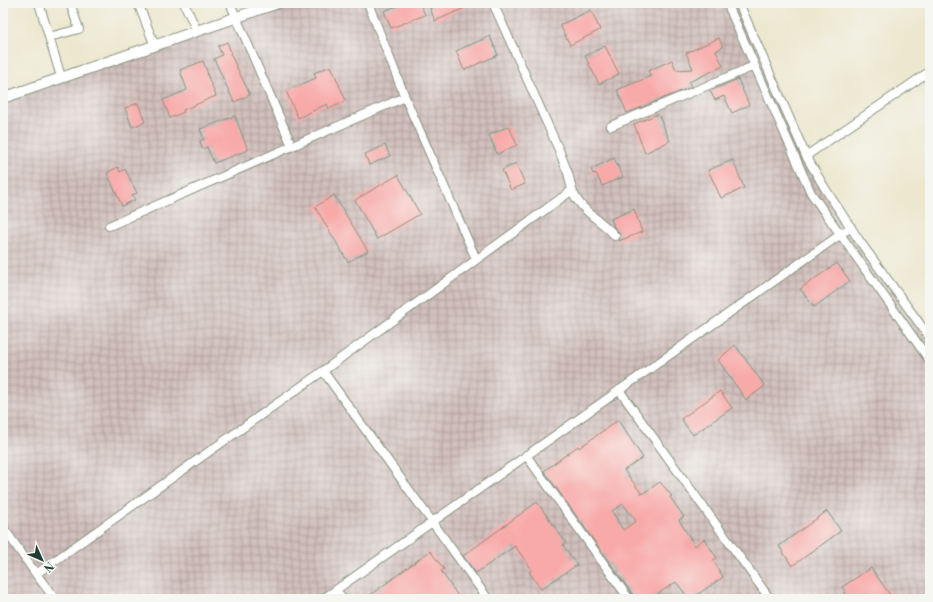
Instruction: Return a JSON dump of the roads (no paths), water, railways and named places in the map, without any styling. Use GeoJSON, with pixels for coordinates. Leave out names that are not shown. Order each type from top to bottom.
{"type":"FeatureCollection","features":[{"type":"Feature","properties":{"kind":"main road"},"geometry":{"type":"LineString","coordinates":[[3,98],[278,3]]}},
{"type":"Feature","properties":{"kind":"street"},"geometry":{"type":"LineString","coordinates":[[39,3],[61,77]]}},
{"type":"Feature","properties":{"kind":"street"},"geometry":{"type":"LineString","coordinates":[[49,38],[79,29],[70,3]]}},
{"type":"Feature","properties":{"kind":"street"},"geometry":{"type":"LineString","coordinates":[[138,3],[155,46]]}},
{"type":"Feature","properties":{"kind":"street"},"geometry":{"type":"LineString","coordinates":[[184,3],[197,31]]}},
{"type":"Feature","properties":{"kind":"street"},"geometry":{"type":"LineString","coordinates":[[230,3],[292,146]]}},
{"type":"Feature","properties":{"kind":"street"},"geometry":{"type":"LineString","coordinates":[[368,3],[405,97],[476,259]]}},
{"type":"Feature","properties":{"kind":"street"},"geometry":{"type":"LineString","coordinates":[[493,3],[559,150],[568,175],[571,190],[591,216],[615,236]]}},
{"type":"Feature","properties":{"kind":"street"},"geometry":{"type":"LineString","coordinates":[[727,3],[811,193],[930,361]]}},
{"type":"Feature","properties":{"kind":"street"},"geometry":{"type":"LineString","coordinates":[[739,3],[806,156],[826,190],[851,227],[930,338]]}},
{"type":"Feature","properties":{"kind":"street"},"geometry":{"type":"LineString","coordinates":[[611,126],[754,66]]}},
{"type":"Feature","properties":{"kind":"street"},"geometry":{"type":"LineString","coordinates":[[806,156],[930,71]]}},
{"type":"Feature","properties":{"kind":"street"},"geometry":{"type":"LineString","coordinates":[[109,226],[405,97]]}},
{"type":"Feature","properties":{"kind":"street"},"geometry":{"type":"LineString","coordinates":[[36,574],[323,371],[571,190]]}},
{"type":"Feature","properties":{"kind":"street"},"geometry":{"type":"LineString","coordinates":[[323,599],[851,227]]}},
{"type":"Feature","properties":{"kind":"street"},"geometry":{"type":"LineString","coordinates":[[323,371],[488,599]]}},
{"type":"Feature","properties":{"kind":"street"},"geometry":{"type":"LineString","coordinates":[[619,390],[770,599]]}},
{"type":"Feature","properties":{"kind":"street"},"geometry":{"type":"LineString","coordinates":[[526,456],[629,599]]}},
{"type":"Feature","properties":{"kind":"street"},"geometry":{"type":"LineString","coordinates":[[3,527],[53,598]]}},
{"type":"Feature","properties":{"kind":"street"},"geometry":{"type":"LineString","coordinates":[[336,590],[343,599]]}}]}
